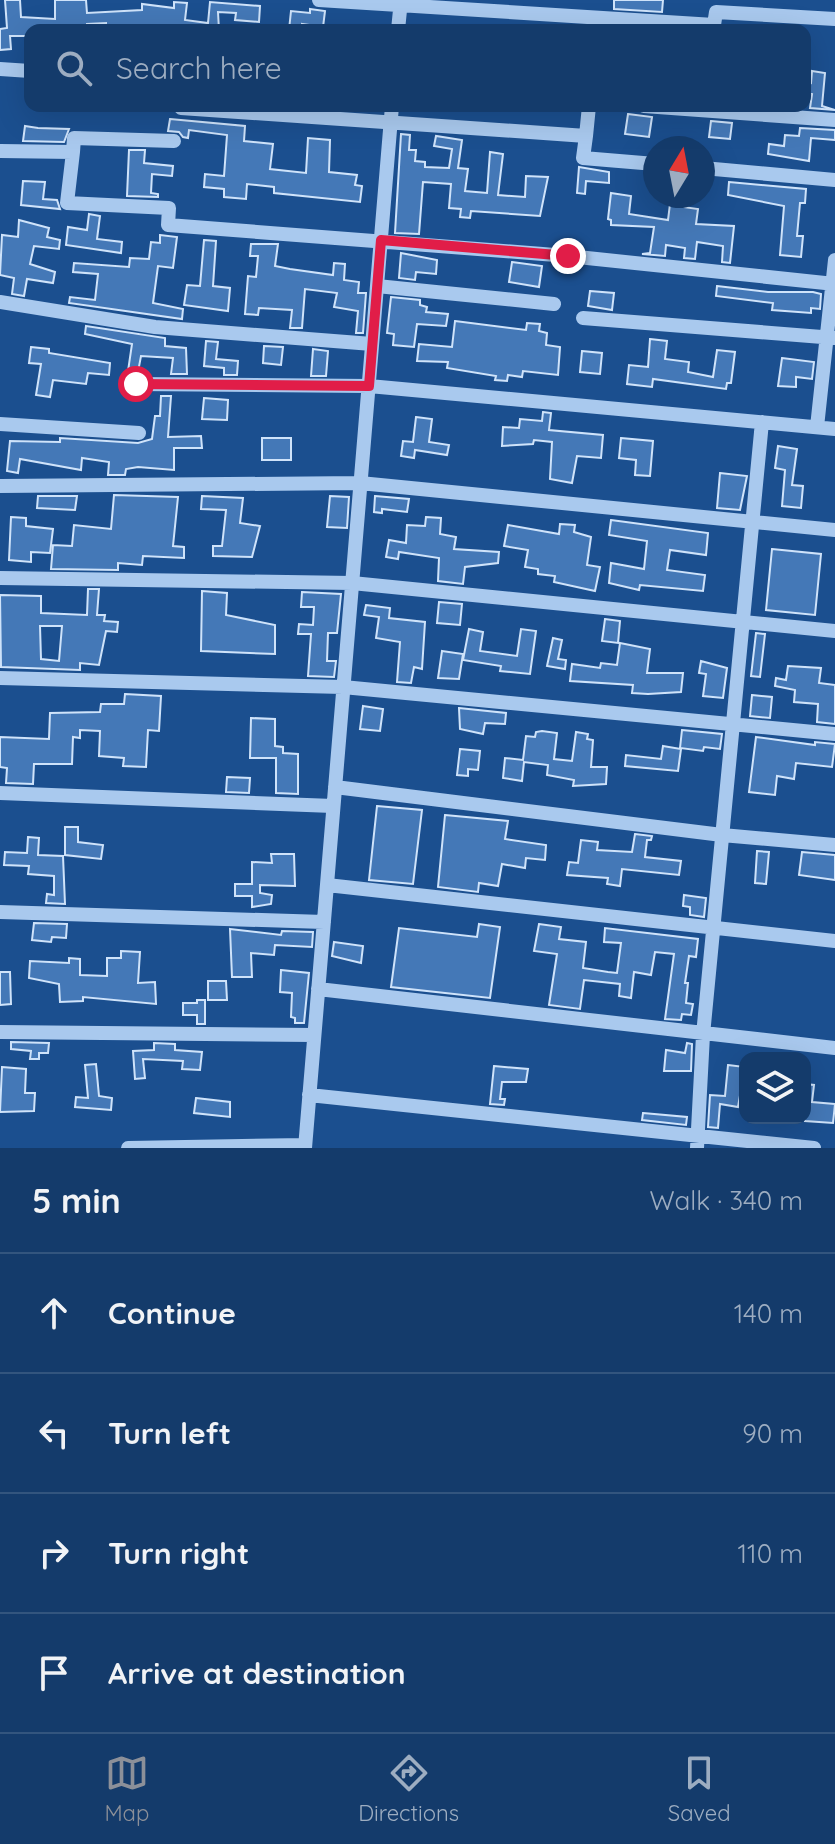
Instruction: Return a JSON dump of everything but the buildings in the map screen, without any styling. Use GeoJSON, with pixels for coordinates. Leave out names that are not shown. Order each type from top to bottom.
{"type":"FeatureCollection","features":[{"type":"Feature","properties":{"kind":"street"},"geometry":{"type":"LineString","coordinates":[[319,0],[700,24]]}},
{"type":"Feature","properties":{"kind":"street"},"geometry":{"type":"LineString","coordinates":[[399,24],[401,3]]}},
{"type":"Feature","properties":{"kind":"street"},"geometry":{"type":"LineString","coordinates":[[714,24],[716,12],[835,19]]}},
{"type":"Feature","properties":{"kind":"street"},"geometry":{"type":"LineString","coordinates":[[0,69],[24,71]]}},
{"type":"Feature","properties":{"kind":"street"},"geometry":{"type":"LineString","coordinates":[[349,112],[391,113],[586,136]]}},
{"type":"Feature","properties":{"kind":"street"},"geometry":{"type":"LineString","coordinates":[[588,112],[583,158],[643,163]]}},
{"type":"Feature","properties":{"kind":"street"},"geometry":{"type":"LineString","coordinates":[[726,112],[835,120]]}},
{"type":"Feature","properties":{"kind":"street"},"geometry":{"type":"LineString","coordinates":[[128,1148],[305,1146],[391,113]]}},
{"type":"Feature","properties":{"kind":"street"},"geometry":{"type":"LineString","coordinates":[[174,141],[74,138],[67,203],[169,208],[168,225],[381,240],[834,284]]}},
{"type":"Feature","properties":{"kind":"street"},"geometry":{"type":"LineString","coordinates":[[0,151],[73,152]]}},
{"type":"Feature","properties":{"kind":"street"},"geometry":{"type":"LineString","coordinates":[[715,169],[835,180]]}},
{"type":"Feature","properties":{"kind":"street"},"geometry":{"type":"LineString","coordinates":[[817,427],[831,338],[835,260]]}},
{"type":"Feature","properties":{"kind":"street"},"geometry":{"type":"LineString","coordinates":[[377,286],[554,304]]}},
{"type":"Feature","properties":{"kind":"street"},"geometry":{"type":"LineString","coordinates":[[0,302],[155,327],[372,344]]}},
{"type":"Feature","properties":{"kind":"street"},"geometry":{"type":"LineString","coordinates":[[583,318],[831,338]]}},
{"type":"Feature","properties":{"kind":"street"},"geometry":{"type":"LineString","coordinates":[[136,384],[369,386],[835,429]]}},
{"type":"Feature","properties":{"kind":"street"},"geometry":{"type":"LineString","coordinates":[[697,1142],[703,1035],[762,422]]}},
{"type":"Feature","properties":{"kind":"street"},"geometry":{"type":"LineString","coordinates":[[0,424],[139,433]]}},
{"type":"Feature","properties":{"kind":"street"},"geometry":{"type":"LineString","coordinates":[[0,486],[360,483],[835,530]]}},
{"type":"Feature","properties":{"kind":"street"},"geometry":{"type":"LineString","coordinates":[[0,578],[352,583],[835,631]]}},
{"type":"Feature","properties":{"kind":"street"},"geometry":{"type":"LineString","coordinates":[[0,678],[343,687],[835,734]]}},
{"type":"Feature","properties":{"kind":"street"},"geometry":{"type":"LineString","coordinates":[[335,787],[722,835],[835,845]]}},
{"type":"Feature","properties":{"kind":"street"},"geometry":{"type":"LineString","coordinates":[[0,793],[333,806]]}},
{"type":"Feature","properties":{"kind":"street"},"geometry":{"type":"LineString","coordinates":[[327,885],[835,941]]}},
{"type":"Feature","properties":{"kind":"street"},"geometry":{"type":"LineString","coordinates":[[0,912],[324,922]]}},
{"type":"Feature","properties":{"kind":"street"},"geometry":{"type":"LineString","coordinates":[[318,989],[835,1048]]}},
{"type":"Feature","properties":{"kind":"street"},"geometry":{"type":"LineString","coordinates":[[0,1032],[314,1035]]}},
{"type":"Feature","properties":{"kind":"street"},"geometry":{"type":"LineString","coordinates":[[309,1095],[697,1142],[814,1148]]}},
{"type":"Feature","properties":{"kind":"route"},"geometry":{"type":"LineString","coordinates":[[136,384],[369,386],[381,240],[568,256]]}}]}
